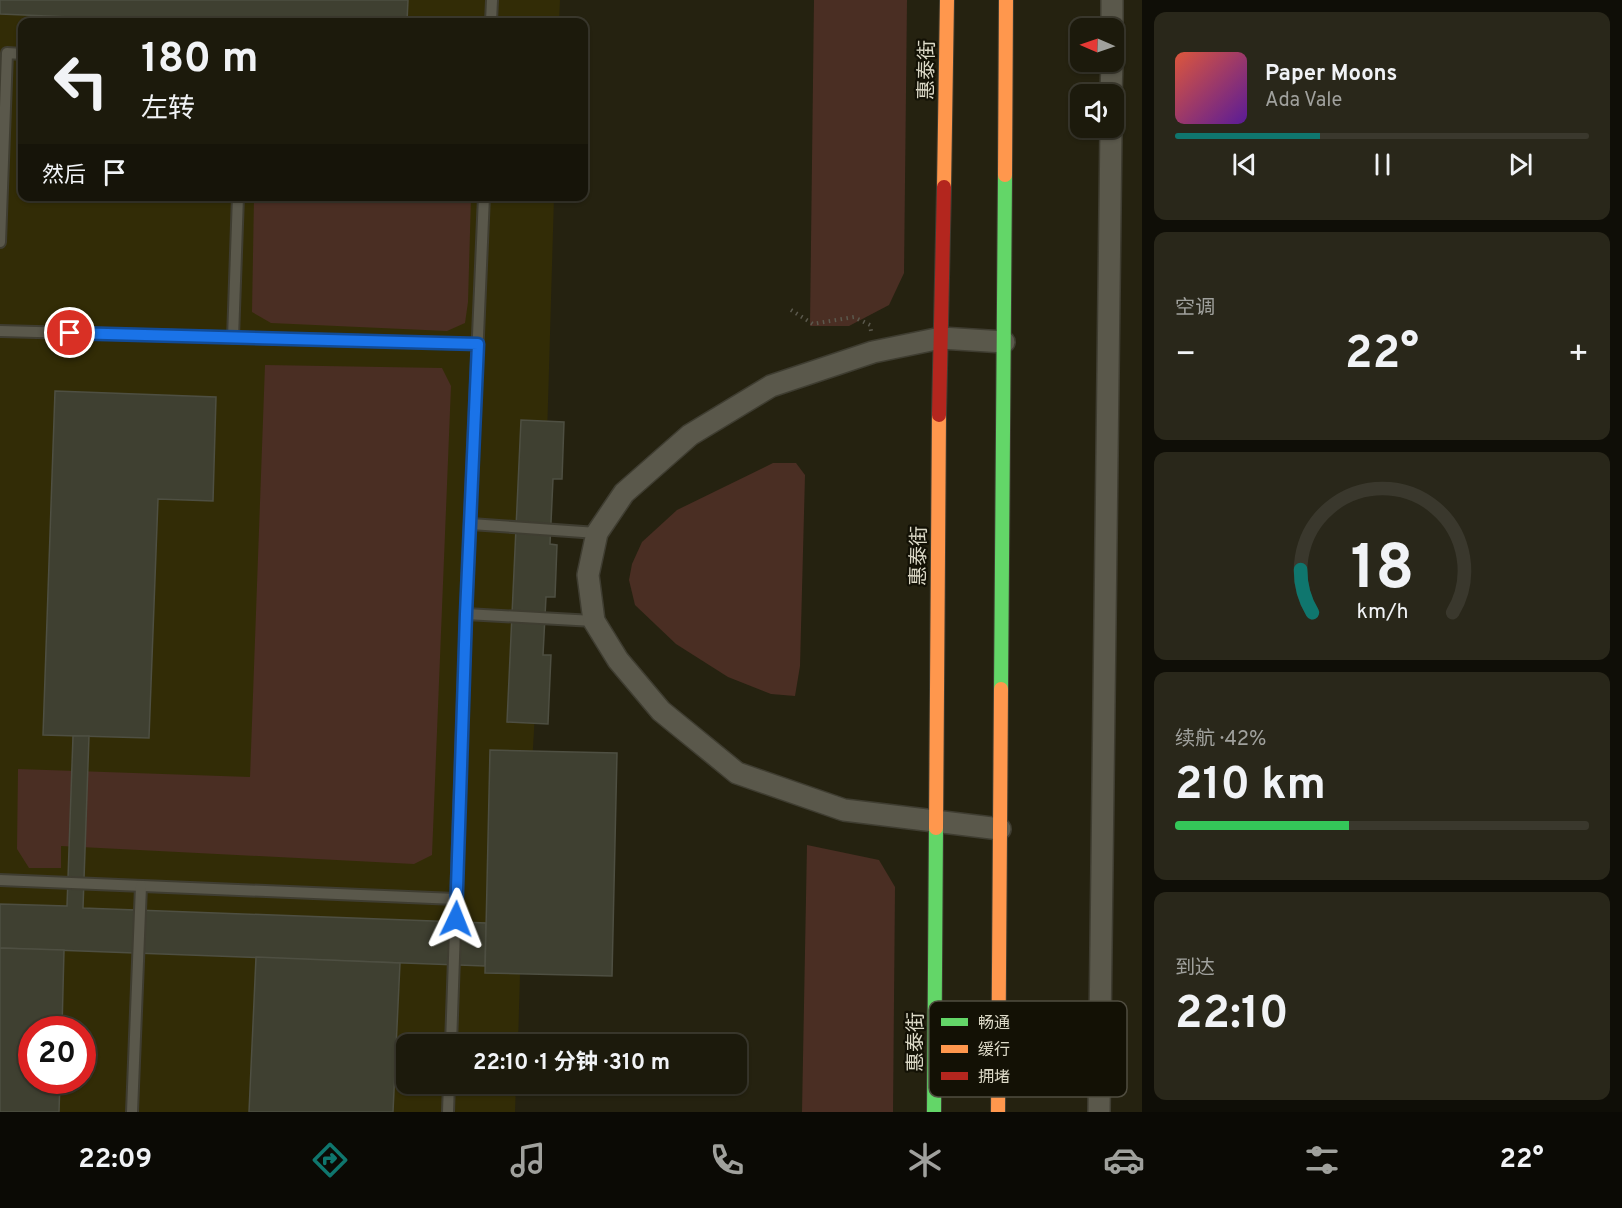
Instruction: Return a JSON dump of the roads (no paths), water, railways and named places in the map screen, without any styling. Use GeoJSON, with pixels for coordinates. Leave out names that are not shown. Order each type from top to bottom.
{"type":"FeatureCollection","features":[{"type":"Feature","properties":{"kind":"main road","name":"惠泰街"},"geometry":{"type":"LineString","coordinates":[[934,1001],[937,552],[947,0]]}},
{"type":"Feature","properties":{"kind":"main road"},"geometry":{"type":"LineString","coordinates":[[999,1001],[1006,0]]}},
{"type":"Feature","properties":{"kind":"main road","name":"惠泰街"},"geometry":{"type":"LineString","coordinates":[[934,1097],[934,1112]]}},
{"type":"Feature","properties":{"kind":"main road"},"geometry":{"type":"LineString","coordinates":[[998,1097],[998,1112]]}},
{"type":"Feature","properties":{"kind":"street"},"geometry":{"type":"LineString","coordinates":[[1112,0],[1112,18]]}},
{"type":"Feature","properties":{"kind":"street"},"geometry":{"type":"LineString","coordinates":[[1100,1001],[1111,138]]}},
{"type":"Feature","properties":{"kind":"street"},"geometry":{"type":"LineString","coordinates":[[1000,829],[844,810],[737,773],[661,711],[618,660],[594,621],[588,574],[597,533],[624,493],[690,435],[771,386],[873,352],[941,338],[1004,342]]}},
{"type":"Feature","properties":{"kind":"street"},"geometry":{"type":"LineString","coordinates":[[1099,1097],[1099,1112]]}},
{"type":"Feature","properties":{"kind":"lane"},"geometry":{"type":"LineString","coordinates":[[491,18],[492,0]]}},
{"type":"Feature","properties":{"kind":"lane"},"geometry":{"type":"LineString","coordinates":[[0,242],[3,53],[18,54]]}},
{"type":"Feature","properties":{"kind":"lane"},"geometry":{"type":"LineString","coordinates":[[233,338],[238,201]]}},
{"type":"Feature","properties":{"kind":"lane"},"geometry":{"type":"LineString","coordinates":[[451,1034],[484,201]]}},
{"type":"Feature","properties":{"kind":"lane"},"geometry":{"type":"LineString","coordinates":[[0,331],[478,344]]}},
{"type":"Feature","properties":{"kind":"lane"},"geometry":{"type":"LineString","coordinates":[[471,524],[597,533]]}},
{"type":"Feature","properties":{"kind":"lane"},"geometry":{"type":"LineString","coordinates":[[466,614],[594,621]]}},
{"type":"Feature","properties":{"kind":"lane"},"geometry":{"type":"LineString","coordinates":[[0,880],[456,898]]}},
{"type":"Feature","properties":{"kind":"lane"},"geometry":{"type":"LineString","coordinates":[[132,1112],[141,886]]}},
{"type":"Feature","properties":{"kind":"lane"},"geometry":{"type":"LineString","coordinates":[[448,1112],[449,1094]]}}]}
